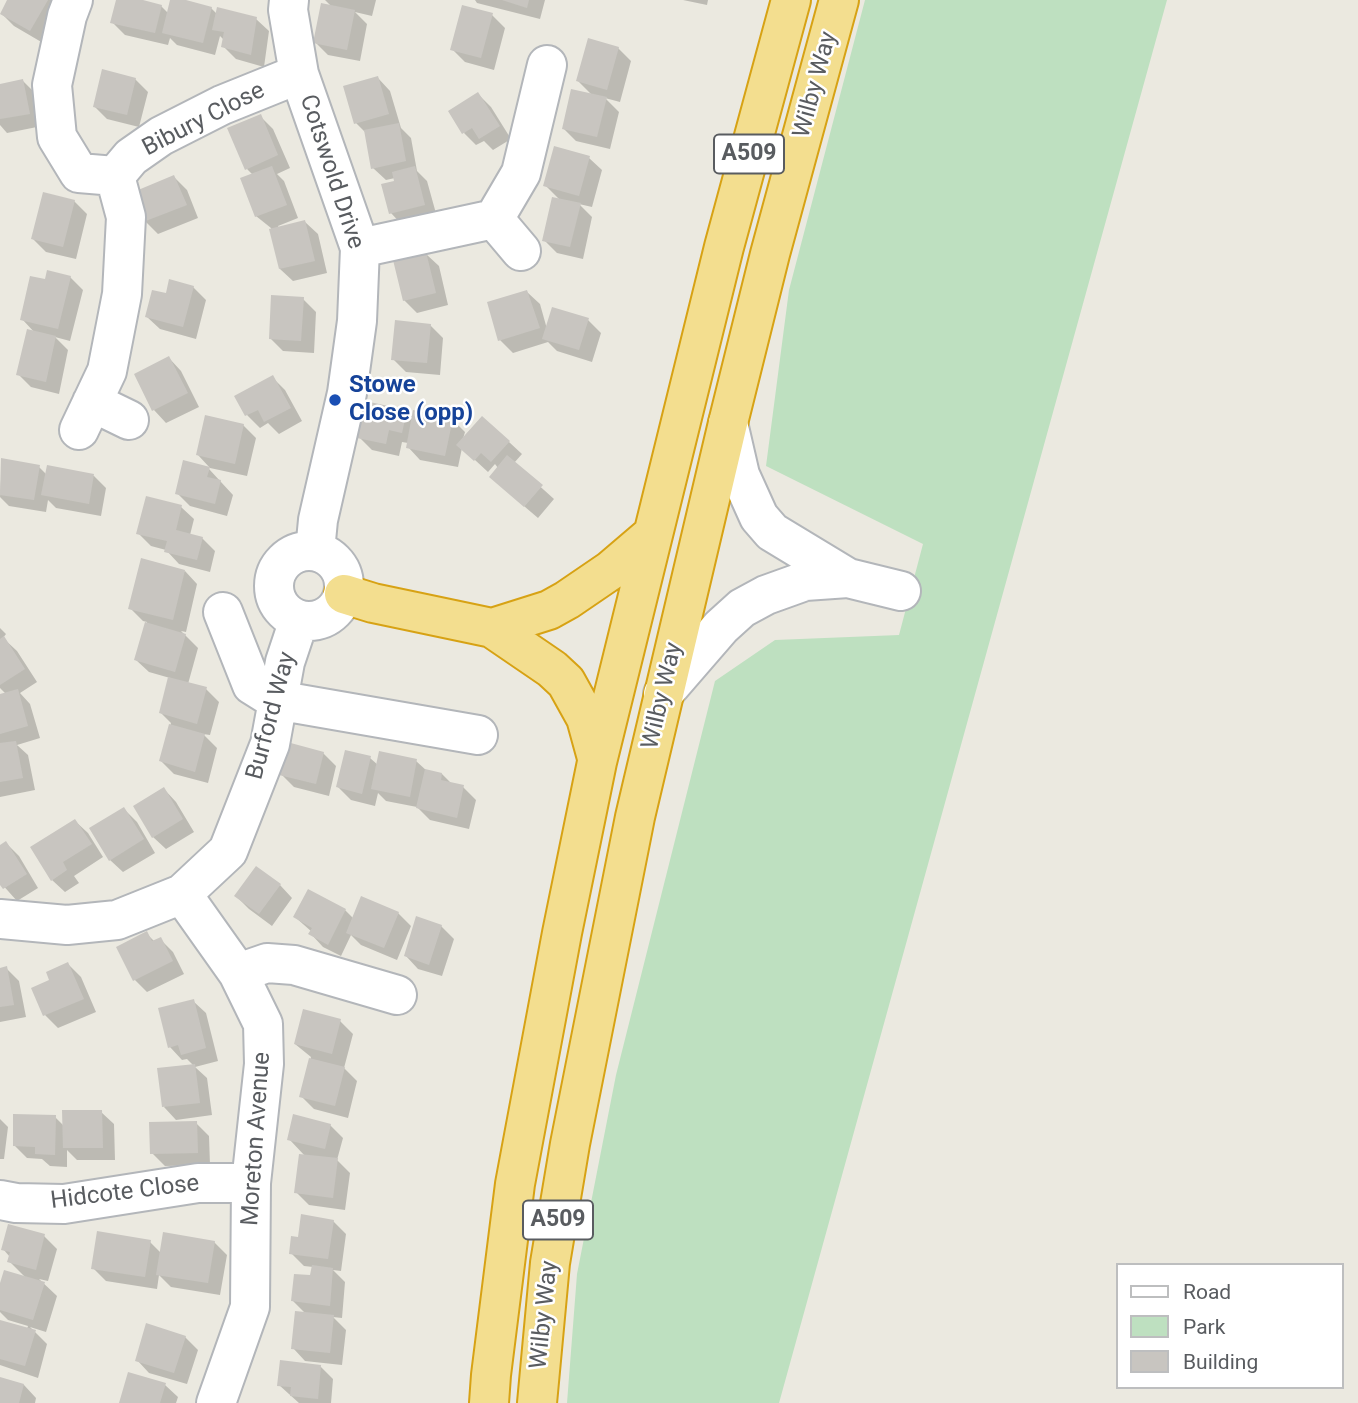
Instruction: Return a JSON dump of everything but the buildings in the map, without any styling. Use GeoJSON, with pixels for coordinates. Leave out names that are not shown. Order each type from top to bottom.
{"type":"FeatureCollection","features":[{"type":"Feature","properties":{"kind":"highway","name":"Wilby Way"},"geometry":{"type":"LineString","coordinates":[[489,1403],[515,1184],[597,762],[724,247],[791,0]]}},
{"type":"Feature","properties":{"kind":"highway","name":"Wilby Way"},"geometry":{"type":"LineString","coordinates":[[537,1403],[550,1263],[570,1144],[632,831],[728,423],[839,0]]}},
{"type":"Feature","properties":{"kind":"highway"},"geometry":{"type":"LineString","coordinates":[[492,628],[549,610],[567,600],[611,570],[652,535]]}},
{"type":"Feature","properties":{"kind":"highway"},"geometry":{"type":"LineString","coordinates":[[344,594],[373,603],[492,628],[552,669],[566,682],[586,718],[597,762]]}},
{"type":"Feature","properties":{"kind":"street"},"geometry":{"type":"LineString","coordinates":[[73,0],[52,85],[57,137],[97,175],[126,217],[122,294],[107,370],[85,416],[128,420]]}},
{"type":"Feature","properties":{"kind":"street","name":"Cotswold Drive"},"geometry":{"type":"LineString","coordinates":[[289,0],[288,10],[299,74],[360,248],[357,321],[347,393],[318,520],[315,551]]}},
{"type":"Feature","properties":{"kind":"street"},"geometry":{"type":"LineString","coordinates":[[360,248],[494,219],[521,173],[547,65]]}},
{"type":"Feature","properties":{"kind":"street","name":"Bibury Close"},"geometry":{"type":"LineString","coordinates":[[97,175],[131,158],[160,136],[222,105],[299,74]]}},
{"type":"Feature","properties":{"kind":"street"},"geometry":{"type":"LineString","coordinates":[[494,219],[520,251]]}},
{"type":"Feature","properties":{"kind":"street"},"geometry":{"type":"LineString","coordinates":[[728,423],[740,475],[759,517],[772,532],[848,579]]}},
{"type":"Feature","properties":{"kind":"street"},"geometry":{"type":"LineString","coordinates":[[315,551],[326,555],[341,571],[344,594],[340,605],[332,614],[310,622],[287,614],[274,591],[280,566],[289,557],[301,552],[315,551]]}},
{"type":"Feature","properties":{"kind":"street"},"geometry":{"type":"LineString","coordinates":[[663,694],[721,626],[742,608],[766,594],[805,581],[848,579],[901,591]]}},
{"type":"Feature","properties":{"kind":"street"},"geometry":{"type":"LineString","coordinates":[[223,612],[252,685],[276,700],[478,735]]}},
{"type":"Feature","properties":{"kind":"street","name":"Burford Way"},"geometry":{"type":"LineString","coordinates":[[0,919],[67,925],[117,920],[182,894],[228,852],[270,744],[276,700],[299,620]]}},
{"type":"Feature","properties":{"kind":"street","name":"Moreton Avenue"},"geometry":{"type":"LineString","coordinates":[[182,894],[238,973],[263,1024],[264,1064],[251,1182],[250,1307],[216,1403]]}},
{"type":"Feature","properties":{"kind":"street"},"geometry":{"type":"LineString","coordinates":[[238,973],[267,964],[294,965],[397,995]]}},
{"type":"Feature","properties":{"kind":"street","name":"Hidcote Close"},"geometry":{"type":"LineString","coordinates":[[0,1200],[16,1203],[64,1203],[198,1183],[251,1182]]}},
{"type":"Feature","properties":{"kind":"green space"},"geometry":{"type":"Polygon","coordinates":[[[865,0],[1167,0],[779,1403],[567,1403],[577,1274],[616,1075],[715,681],[775,640],[899,635],[923,544],[766,466],[789,290],[865,0]]]}},
{"type":"Feature","properties":{"kind":"place","name":"Stowe Close (opp)"},"geometry":{"type":"Point","coordinates":[335,400]}}]}
